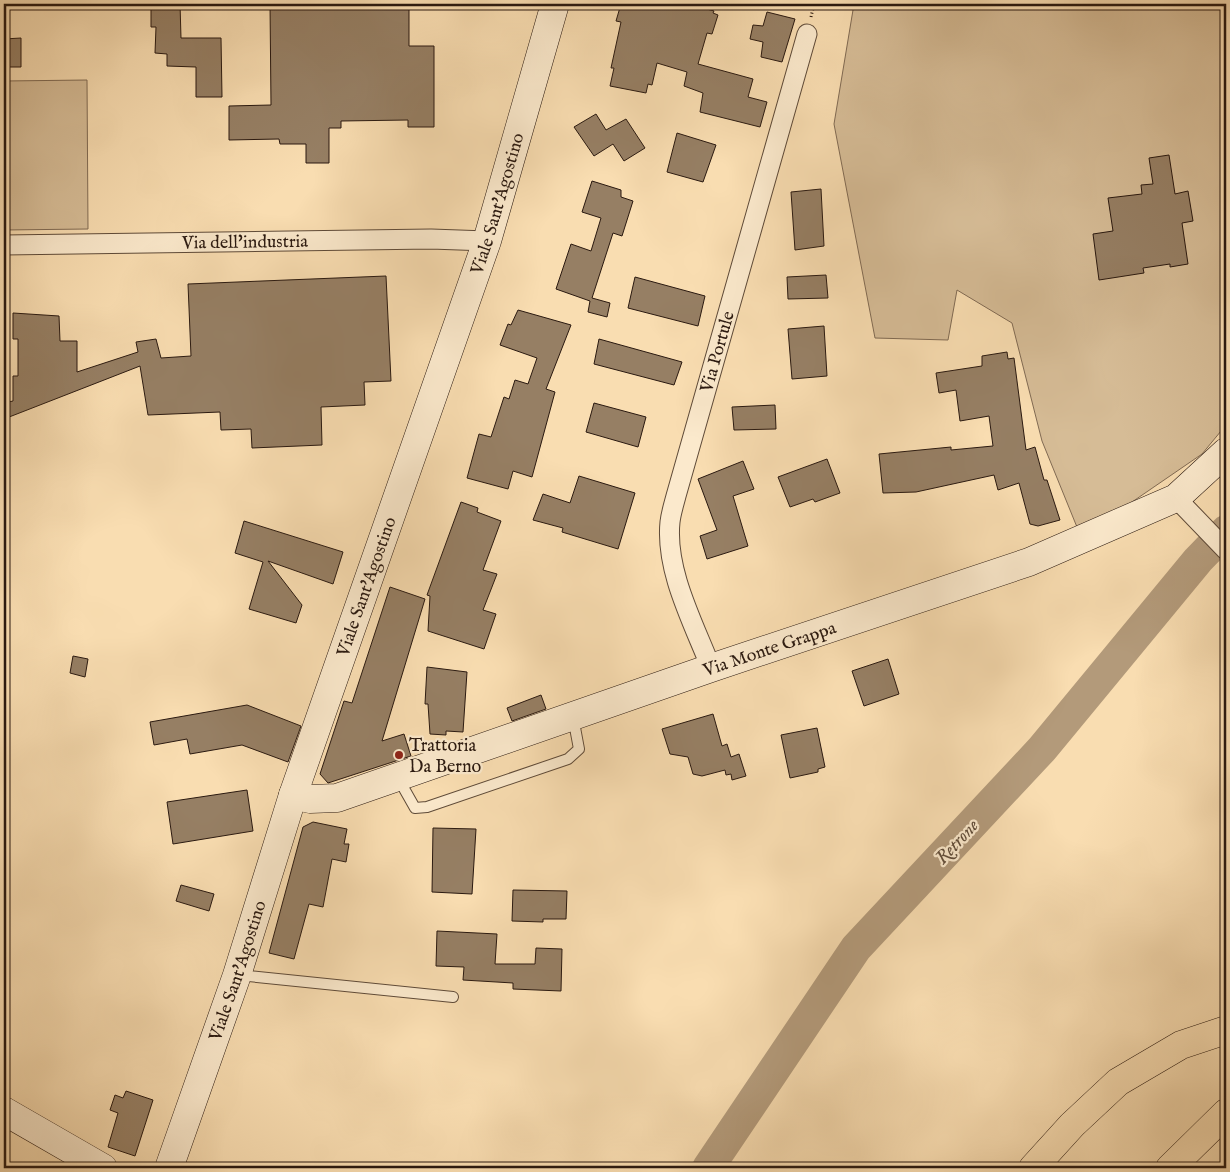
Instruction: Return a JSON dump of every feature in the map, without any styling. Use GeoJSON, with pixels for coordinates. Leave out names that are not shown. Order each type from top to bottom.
{"type":"FeatureCollection","features":[{"type":"Feature","properties":{"kind":"highway"},"geometry":{"type":"LineString","coordinates":[[1033,1168],[1072,1125],[1118,1082],[1182,1045],[1226,1030]]}},
{"type":"Feature","properties":{"kind":"highway"},"geometry":{"type":"LineString","coordinates":[[1170,1168],[1226,1113]]}},
{"type":"Feature","properties":{"kind":"main road","name":"Viale Sant'Agostino"},"geometry":{"type":"LineString","coordinates":[[169,1168],[237,975],[293,795],[487,241],[555,4]]}},
{"type":"Feature","properties":{"kind":"main road","name":"Via Monte Grappa"},"geometry":{"type":"LineString","coordinates":[[293,795],[310,799],[337,798],[711,668],[1029,562],[1186,507],[1226,452]]}},
{"type":"Feature","properties":{"kind":"main road"},"geometry":{"type":"LineString","coordinates":[[4,1112],[103,1168]]}},
{"type":"Feature","properties":{"kind":"street","name":"Via Portule"},"geometry":{"type":"LineString","coordinates":[[711,668],[678,581],[670,546],[670,523],[678,486],[807,34]]}},
{"type":"Feature","properties":{"kind":"street","name":"Via dell'industria"},"geometry":{"type":"LineString","coordinates":[[4,245],[431,239],[487,241]]}},
{"type":"Feature","properties":{"kind":"street"},"geometry":{"type":"LineString","coordinates":[[1186,507],[1226,550]]}},
{"type":"Feature","properties":{"kind":"lane"},"geometry":{"type":"LineString","coordinates":[[398,777],[415,808],[421,808],[568,759],[578,749],[573,716]]}},
{"type":"Feature","properties":{"kind":"lane"},"geometry":{"type":"LineString","coordinates":[[237,975],[453,997]]}},
{"type":"Feature","properties":{"kind":"shaded area"},"geometry":{"type":"Polygon","coordinates":[[[854,4],[1226,4],[1226,425],[1202,454],[1081,537],[1042,441],[1012,323],[957,290],[948,340],[875,338],[834,124],[854,4]]]}},
{"type":"Feature","properties":{"kind":"shaded area"},"geometry":{"type":"Polygon","coordinates":[[[87,80],[88,229],[4,230],[4,81],[87,80]]]}},
{"type":"Feature","properties":{"kind":"building"},"geometry":{"type":"Polygon","coordinates":[[[151,4],[180,4],[181,38],[221,38],[222,97],[196,97],[196,67],[167,66],[167,54],[155,53],[156,27],[151,27],[151,4]]]}},
{"type":"Feature","properties":{"kind":"building"},"geometry":{"type":"Polygon","coordinates":[[[270,4],[409,4],[409,46],[434,46],[434,127],[408,127],[408,120],[341,121],[341,128],[329,128],[329,163],[306,163],[306,144],[280,144],[279,139],[229,140],[229,106],[271,105],[270,4]]]}},
{"type":"Feature","properties":{"kind":"building"},"geometry":{"type":"Polygon","coordinates":[[[621,4],[689,4],[714,11],[713,13],[718,15],[712,34],[707,33],[698,64],[753,79],[748,97],[767,102],[760,127],[700,112],[703,93],[684,86],[687,72],[657,63],[652,85],[648,84],[646,93],[610,86],[614,68],[611,68],[621,22],[616,21],[621,4]]]}},
{"type":"Feature","properties":{"kind":"building"},"geometry":{"type":"Polygon","coordinates":[[[767,12],[795,19],[782,62],[761,57],[763,42],[750,39],[753,25],[763,26],[767,12]]]}},
{"type":"Feature","properties":{"kind":"building"},"geometry":{"type":"Polygon","coordinates":[[[21,38],[21,67],[4,67],[4,39],[21,38]]]}},
{"type":"Feature","properties":{"kind":"building"},"geometry":{"type":"Polygon","coordinates":[[[596,114],[606,130],[626,119],[645,148],[624,161],[613,144],[594,156],[574,127],[596,114]]]}},
{"type":"Feature","properties":{"kind":"building"},"geometry":{"type":"Polygon","coordinates":[[[677,133],[716,145],[703,182],[667,172],[677,133]]]}},
{"type":"Feature","properties":{"kind":"building"},"geometry":{"type":"Polygon","coordinates":[[[1169,155],[1175,194],[1188,191],[1193,221],[1182,223],[1188,264],[1170,267],[1170,264],[1143,268],[1144,273],[1099,280],[1093,234],[1113,231],[1108,198],[1142,194],[1141,185],[1153,184],[1149,158],[1169,155]]]}},
{"type":"Feature","properties":{"kind":"building"},"geometry":{"type":"Polygon","coordinates":[[[592,181],[621,190],[621,197],[633,201],[622,236],[613,233],[592,298],[610,303],[607,317],[588,312],[590,301],[556,289],[571,244],[591,251],[601,218],[582,212],[592,181]]]}},
{"type":"Feature","properties":{"kind":"building"},"geometry":{"type":"Polygon","coordinates":[[[821,189],[824,246],[795,250],[791,192],[821,189]]]}},
{"type":"Feature","properties":{"kind":"building"},"geometry":{"type":"Polygon","coordinates":[[[826,275],[828,298],[788,299],[787,277],[826,275]]]}},
{"type":"Feature","properties":{"kind":"building"},"geometry":{"type":"Polygon","coordinates":[[[386,276],[391,381],[364,382],[365,405],[321,407],[322,445],[252,448],[251,429],[221,430],[220,412],[148,415],[140,366],[4,419],[4,403],[13,401],[13,376],[18,376],[18,339],[13,339],[13,313],[59,316],[60,341],[77,341],[77,372],[138,352],[136,342],[156,339],[161,358],[191,356],[188,284],[386,276]]]}},
{"type":"Feature","properties":{"kind":"building"},"geometry":{"type":"Polygon","coordinates":[[[635,277],[705,296],[698,326],[628,308],[635,277]]]}},
{"type":"Feature","properties":{"kind":"building"},"geometry":{"type":"Polygon","coordinates":[[[518,310],[571,325],[546,389],[555,392],[532,477],[513,471],[508,489],[467,478],[479,434],[491,437],[504,397],[509,399],[515,380],[528,384],[537,358],[500,345],[508,324],[511,325],[518,310]]]}},
{"type":"Feature","properties":{"kind":"building"},"geometry":{"type":"Polygon","coordinates":[[[824,326],[827,376],[792,379],[788,329],[824,326]]]}},
{"type":"Feature","properties":{"kind":"building"},"geometry":{"type":"Polygon","coordinates":[[[599,339],[682,362],[674,385],[594,364],[599,339]]]}},
{"type":"Feature","properties":{"kind":"building"},"geometry":{"type":"Polygon","coordinates":[[[1007,352],[1008,359],[1014,358],[1026,450],[1035,447],[1044,480],[1047,480],[1060,520],[1038,526],[1030,524],[1019,483],[998,490],[994,475],[916,492],[883,493],[879,454],[951,447],[951,450],[993,446],[989,416],[960,421],[956,390],[939,393],[936,373],[982,366],[982,356],[1007,352]]]}},
{"type":"Feature","properties":{"kind":"building"},"geometry":{"type":"Polygon","coordinates":[[[594,403],[646,417],[638,447],[586,432],[594,403]]]}},
{"type":"Feature","properties":{"kind":"building"},"geometry":{"type":"Polygon","coordinates":[[[775,405],[776,429],[734,430],[732,407],[775,405]]]}},
{"type":"Feature","properties":{"kind":"building"},"geometry":{"type":"Polygon","coordinates":[[[827,459],[840,493],[815,502],[813,499],[790,507],[778,477],[827,459]]]}},
{"type":"Feature","properties":{"kind":"building"},"geometry":{"type":"Polygon","coordinates":[[[743,461],[754,489],[733,496],[748,546],[707,559],[700,536],[717,530],[698,479],[743,461]]]}},
{"type":"Feature","properties":{"kind":"building"},"geometry":{"type":"Polygon","coordinates":[[[579,476],[635,493],[618,549],[562,532],[563,528],[533,520],[543,494],[570,503],[579,476]]]}},
{"type":"Feature","properties":{"kind":"building"},"geometry":{"type":"Polygon","coordinates":[[[461,502],[478,508],[477,512],[501,521],[483,570],[497,574],[483,610],[496,614],[484,649],[428,631],[430,596],[427,595],[461,502]]]}},
{"type":"Feature","properties":{"kind":"building"},"geometry":{"type":"Polygon","coordinates":[[[244,521],[343,552],[333,584],[268,561],[302,605],[296,623],[249,609],[263,562],[235,553],[244,521]]]}},
{"type":"Feature","properties":{"kind":"building"},"geometry":{"type":"Polygon","coordinates":[[[390,587],[425,599],[382,741],[404,734],[411,756],[328,783],[320,774],[344,701],[352,703],[390,587]]]}},
{"type":"Feature","properties":{"kind":"building"},"geometry":{"type":"Polygon","coordinates":[[[73,656],[88,659],[85,677],[70,673],[73,656]]]}},
{"type":"Feature","properties":{"kind":"building"},"geometry":{"type":"Polygon","coordinates":[[[888,659],[899,694],[864,706],[852,671],[888,659]]]}},
{"type":"Feature","properties":{"kind":"building"},"geometry":{"type":"Polygon","coordinates":[[[427,667],[467,672],[463,732],[446,731],[446,735],[430,734],[428,704],[425,704],[427,667]]]}},
{"type":"Feature","properties":{"kind":"building"},"geometry":{"type":"Polygon","coordinates":[[[541,695],[546,709],[512,721],[507,708],[541,695]]]}},
{"type":"Feature","properties":{"kind":"building"},"geometry":{"type":"Polygon","coordinates":[[[247,705],[301,726],[288,762],[242,745],[190,754],[187,739],[154,745],[150,722],[247,705]]]}},
{"type":"Feature","properties":{"kind":"building"},"geometry":{"type":"Polygon","coordinates":[[[713,714],[722,746],[727,744],[731,757],[739,754],[746,776],[732,780],[731,774],[726,775],[725,770],[702,776],[693,774],[688,757],[670,754],[662,729],[713,714]]]}},
{"type":"Feature","properties":{"kind":"building"},"geometry":{"type":"Polygon","coordinates":[[[817,728],[825,767],[818,769],[818,772],[790,778],[781,735],[817,728]]]}},
{"type":"Feature","properties":{"kind":"building"},"geometry":{"type":"Polygon","coordinates":[[[247,790],[253,831],[173,844],[167,802],[247,790]]]}},
{"type":"Feature","properties":{"kind":"building"},"geometry":{"type":"Polygon","coordinates":[[[313,822],[347,829],[344,844],[349,844],[346,862],[332,859],[323,907],[309,904],[294,959],[269,953],[303,827],[313,822]]]}},
{"type":"Feature","properties":{"kind":"building"},"geometry":{"type":"Polygon","coordinates":[[[433,828],[476,829],[472,894],[432,892],[433,828]]]}},
{"type":"Feature","properties":{"kind":"building"},"geometry":{"type":"Polygon","coordinates":[[[181,885],[214,894],[209,911],[176,901],[181,885]]]}},
{"type":"Feature","properties":{"kind":"building"},"geometry":{"type":"Polygon","coordinates":[[[513,890],[567,891],[566,919],[543,919],[543,922],[512,921],[513,890]]]}},
{"type":"Feature","properties":{"kind":"building"},"geometry":{"type":"Polygon","coordinates":[[[437,931],[497,934],[495,964],[535,964],[536,948],[562,949],[561,991],[513,989],[513,983],[463,980],[464,967],[436,966],[437,931]]]}},
{"type":"Feature","properties":{"kind":"building"},"geometry":{"type":"Polygon","coordinates":[[[126,1091],[153,1100],[135,1156],[108,1147],[118,1113],[110,1110],[115,1095],[123,1098],[126,1091]]]}},
{"type":"Feature","properties":{"kind":"waterway","name":"Retrone"},"geometry":{"type":"LineString","coordinates":[[708,1168],[856,948],[1042,749],[1198,560],[1226,531]]}},
{"type":"Feature","properties":{"kind":"place","name":"Trattoria Da Berno"},"geometry":{"type":"Point","coordinates":[399,755]}}]}
